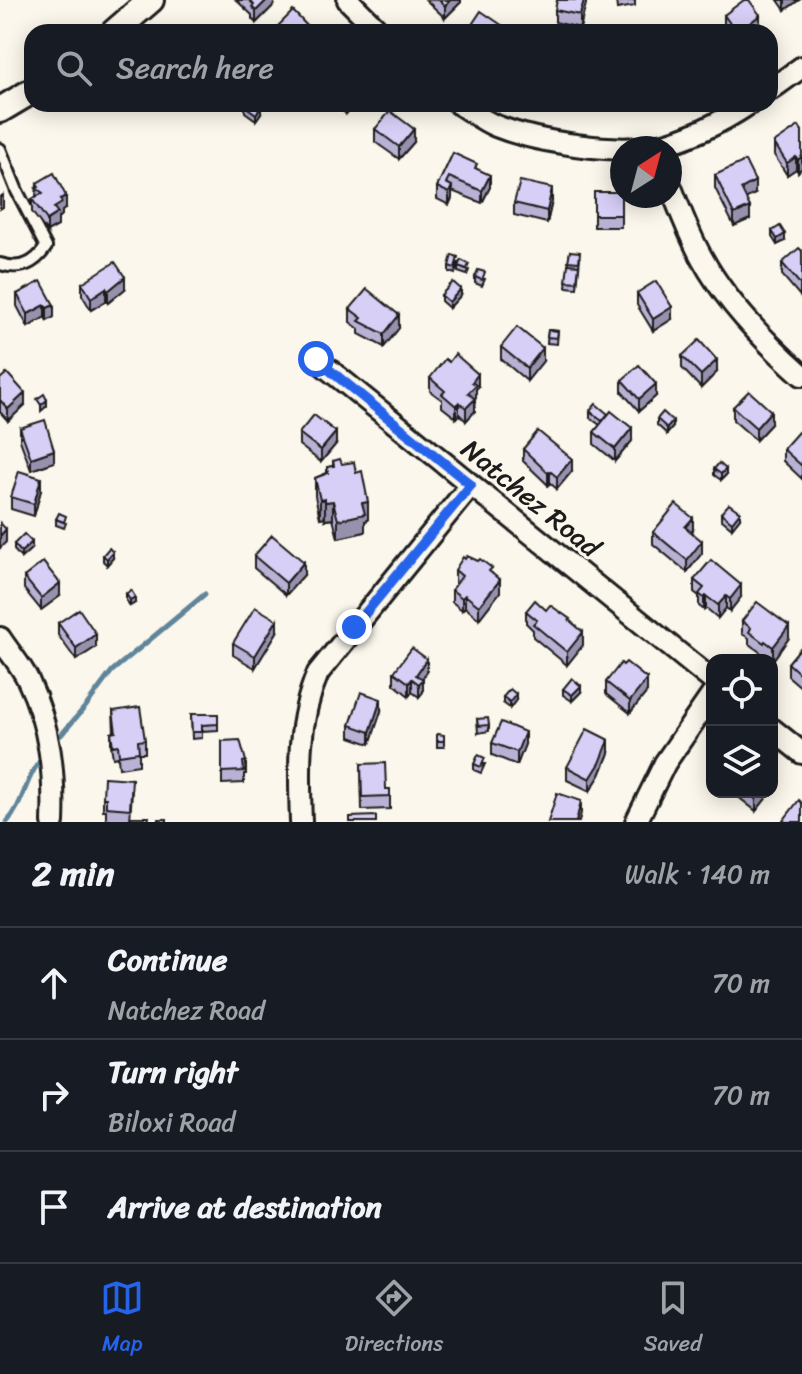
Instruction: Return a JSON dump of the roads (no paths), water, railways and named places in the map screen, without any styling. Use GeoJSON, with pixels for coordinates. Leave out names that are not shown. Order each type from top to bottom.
{"type":"FeatureCollection","features":[{"type":"Feature","properties":{"kind":"street"},"geometry":{"type":"LineString","coordinates":[[123,24],[151,0]]}},
{"type":"Feature","properties":{"kind":"street"},"geometry":{"type":"LineString","coordinates":[[348,0],[372,24]]}},
{"type":"Feature","properties":{"kind":"street"},"geometry":{"type":"LineString","coordinates":[[778,84],[802,67]]}},
{"type":"Feature","properties":{"kind":"street"},"geometry":{"type":"LineString","coordinates":[[0,110],[24,96]]}},
{"type":"Feature","properties":{"kind":"street"},"geometry":{"type":"LineString","coordinates":[[472,112],[494,125],[544,141],[610,148]]}},
{"type":"Feature","properties":{"kind":"street"},"geometry":{"type":"LineString","coordinates":[[682,137],[716,124],[736,112]]}},
{"type":"Feature","properties":{"kind":"street"},"geometry":{"type":"LineString","coordinates":[[680,208],[703,260],[732,302],[802,375]]}},
{"type":"Feature","properties":{"kind":"street","name":"Natchez Road"},"geometry":{"type":"LineString","coordinates":[[316,359],[706,675]]}},
{"type":"Feature","properties":{"kind":"street"},"geometry":{"type":"LineString","coordinates":[[301,822],[301,725],[307,698],[318,673],[471,485]]}},
{"type":"Feature","properties":{"kind":"street"},"geometry":{"type":"LineString","coordinates":[[0,638],[27,678],[41,714],[53,759],[53,822]]}},
{"type":"Feature","properties":{"kind":"street"},"geometry":{"type":"LineString","coordinates":[[636,822],[665,763],[706,704]]}},
{"type":"Feature","properties":{"kind":"street"},"geometry":{"type":"LineString","coordinates":[[778,734],[802,753]]}},
{"type":"Feature","properties":{"kind":"lane"},"geometry":{"type":"LineString","coordinates":[[0,149],[17,191],[46,247],[39,257],[27,265],[12,267],[0,264]]}},
{"type":"Feature","properties":{"kind":"waterway"},"geometry":{"type":"LineString","coordinates":[[61,735],[112,671],[205,594]]}},
{"type":"Feature","properties":{"kind":"waterway"},"geometry":{"type":"LineString","coordinates":[[7,822],[39,762]]}}]}
